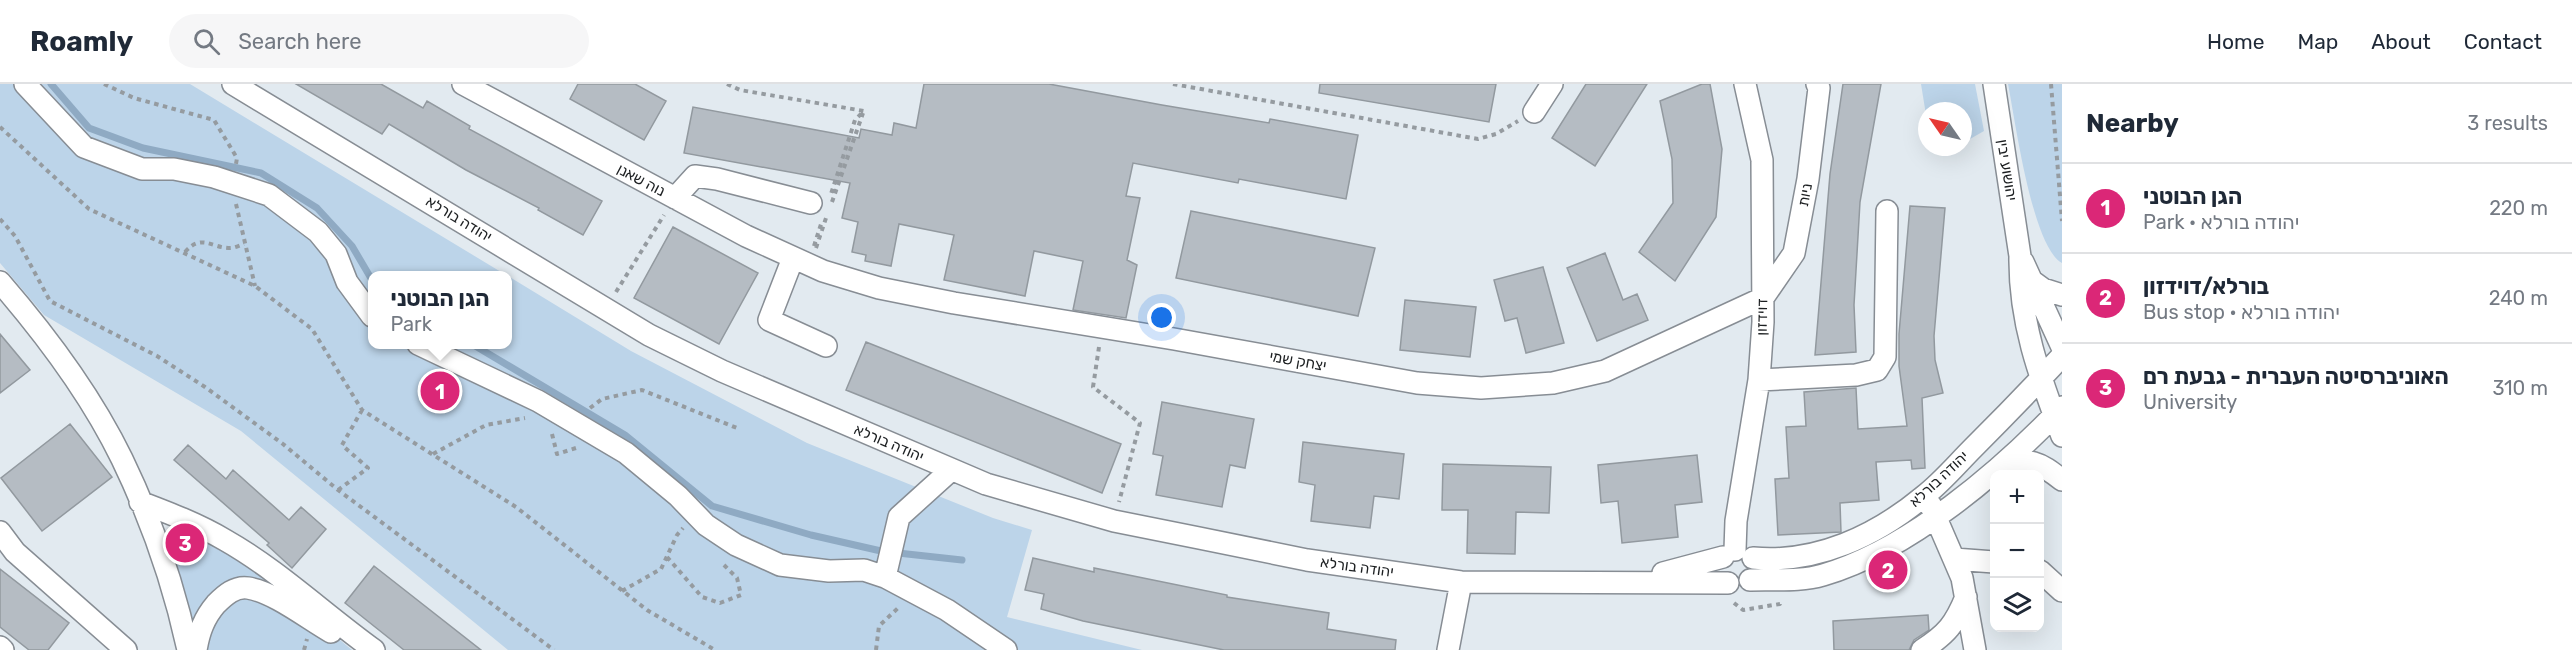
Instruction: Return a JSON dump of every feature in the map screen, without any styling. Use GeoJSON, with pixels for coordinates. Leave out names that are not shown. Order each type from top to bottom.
{"type":"FeatureCollection","features":[{"type":"Feature","properties":{"kind":"street"},"geometry":{"type":"LineString","coordinates":[[25,84],[84,147],[142,169],[174,169],[269,195],[318,232],[336,254],[347,282],[368,311]]}},
{"type":"Feature","properties":{"kind":"street","name":"יהודה בורלא"},"geometry":{"type":"LineString","coordinates":[[233,84],[649,335],[722,372],[986,484],[1042,502],[1114,520],[1307,560],[1461,582],[1728,583]]}},
{"type":"Feature","properties":{"kind":"street","name":"נוה שאנן"},"geometry":{"type":"LineString","coordinates":[[463,84],[746,236],[809,265]]}},
{"type":"Feature","properties":{"kind":"street"},"geometry":{"type":"LineString","coordinates":[[1534,112],[1551,84]]}},
{"type":"Feature","properties":{"kind":"street","name":"דוידזון"},"geometry":{"type":"LineString","coordinates":[[1737,555],[1736,521],[1759,380],[1762,298],[1762,159],[1745,84]]}},
{"type":"Feature","properties":{"kind":"street","name":"יהושוע יבין"},"geometry":{"type":"LineString","coordinates":[[1994,84],[2020,256],[2023,316],[2041,378],[2058,411],[2062,436]]}},
{"type":"Feature","properties":{"kind":"street","name":"ניות"},"geometry":{"type":"LineString","coordinates":[[1762,298],[1794,253],[1808,179],[1819,85]]}},
{"type":"Feature","properties":{"kind":"street"},"geometry":{"type":"LineString","coordinates":[[675,198],[695,177],[717,179],[821,208]]}},
{"type":"Feature","properties":{"kind":"street"},"geometry":{"type":"LineString","coordinates":[[1759,380],[1856,375],[1877,370],[1885,357],[1887,211]]}},
{"type":"Feature","properties":{"kind":"street","name":"יהושוע יבין"},"geometry":{"type":"LineString","coordinates":[[2020,256],[2062,347]]}},
{"type":"Feature","properties":{"kind":"street"},"geometry":{"type":"LineString","coordinates":[[809,265],[769,320],[826,346]]}},
{"type":"Feature","properties":{"kind":"street","name":"יצחק שמי"},"geometry":{"type":"LineString","coordinates":[[809,265],[900,292],[1417,383],[1480,388],[1553,383],[1605,371],[1762,298]]}},
{"type":"Feature","properties":{"kind":"street"},"geometry":{"type":"LineString","coordinates":[[2032,281],[2043,289],[2062,295]]}},
{"type":"Feature","properties":{"kind":"street"},"geometry":{"type":"LineString","coordinates":[[0,282],[61,358],[122,459],[160,552],[188,650]]}},
{"type":"Feature","properties":{"kind":"street"},"geometry":{"type":"LineString","coordinates":[[426,349],[555,411],[626,453],[678,496],[706,525],[736,545],[780,565],[829,572],[864,570],[885,577],[927,599],[1006,650]]}},
{"type":"Feature","properties":{"kind":"street","name":"יהודה בורלא"},"geometry":{"type":"LineString","coordinates":[[1619,583],[1737,555],[1792,559],[1819,554],[1870,532],[1896,518],[1926,495],[2062,356]]}},
{"type":"Feature","properties":{"kind":"street","name":"יהודה בורלא"},"geometry":{"type":"LineString","coordinates":[[1750,580],[1822,576],[1869,557],[1936,516],[2001,466],[2058,411]]}},
{"type":"Feature","properties":{"kind":"street"},"geometry":{"type":"LineString","coordinates":[[2001,466],[2016,461],[2039,463],[2062,480]]}},
{"type":"Feature","properties":{"kind":"street"},"geometry":{"type":"LineString","coordinates":[[885,577],[899,517],[951,470]]}},
{"type":"Feature","properties":{"kind":"street"},"geometry":{"type":"LineString","coordinates":[[1926,495],[1962,578],[1975,650]]}},
{"type":"Feature","properties":{"kind":"street"},"geometry":{"type":"LineString","coordinates":[[140,502],[178,516],[225,540],[277,575],[374,650]]}},
{"type":"Feature","properties":{"kind":"street"},"geometry":{"type":"LineString","coordinates":[[0,532],[15,552],[126,650]]}},
{"type":"Feature","properties":{"kind":"street"},"geometry":{"type":"LineString","coordinates":[[1737,555],[1756,567],[1750,580],[1737,586],[1728,583],[1720,571],[1737,555]]}},
{"type":"Feature","properties":{"kind":"street"},"geometry":{"type":"LineString","coordinates":[[1954,559],[1990,562]]}},
{"type":"Feature","properties":{"kind":"street"},"geometry":{"type":"LineString","coordinates":[[2044,575],[2062,591]]}},
{"type":"Feature","properties":{"kind":"street"},"geometry":{"type":"LineString","coordinates":[[1448,650],[1461,582]]}},
{"type":"Feature","properties":{"kind":"street"},"geometry":{"type":"LineString","coordinates":[[196,650],[206,616],[231,590],[248,588],[273,597],[363,650]]}},
{"type":"Feature","properties":{"kind":"street"},"geometry":{"type":"LineString","coordinates":[[1922,650],[1948,632],[1966,597]]}},
{"type":"Feature","properties":{"kind":"path"},"geometry":{"type":"LineString","coordinates":[[104,84],[134,98],[214,120],[237,158]]}},
{"type":"Feature","properties":{"kind":"path"},"geometry":{"type":"LineString","coordinates":[[727,84],[740,90],[864,111]]}},
{"type":"Feature","properties":{"kind":"path"},"geometry":{"type":"LineString","coordinates":[[1173,84],[1478,139],[1496,134],[1534,112]]}},
{"type":"Feature","properties":{"kind":"path"},"geometry":{"type":"LineString","coordinates":[[2051,84],[2062,221]]}},
{"type":"Feature","properties":{"kind":"path"},"geometry":{"type":"LineString","coordinates":[[809,265],[821,208],[855,120],[864,111]]}},
{"type":"Feature","properties":{"kind":"path"},"geometry":{"type":"LineString","coordinates":[[809,265],[864,111]]}},
{"type":"Feature","properties":{"kind":"path"},"geometry":{"type":"LineString","coordinates":[[0,127],[89,209],[255,286],[312,329],[362,410],[516,507],[647,610],[716,650]]}},
{"type":"Feature","properties":{"kind":"path"},"geometry":{"type":"LineString","coordinates":[[233,184],[237,216],[255,286]]}},
{"type":"Feature","properties":{"kind":"path"},"geometry":{"type":"LineString","coordinates":[[606,308],[675,198]]}},
{"type":"Feature","properties":{"kind":"path"},"geometry":{"type":"LineString","coordinates":[[0,219],[15,236],[50,301],[157,356],[205,387],[282,444],[338,490],[554,650]]}},
{"type":"Feature","properties":{"kind":"path"},"geometry":{"type":"LineString","coordinates":[[185,252],[191,245],[201,242],[231,248],[244,244]]}},
{"type":"Feature","properties":{"kind":"path"},"geometry":{"type":"LineString","coordinates":[[1102,327],[1093,387],[1140,423],[1114,520]]}},
{"type":"Feature","properties":{"kind":"path"},"geometry":{"type":"LineString","coordinates":[[602,399],[642,390],[737,428]]}},
{"type":"Feature","properties":{"kind":"path"},"geometry":{"type":"LineString","coordinates":[[338,490],[368,468],[342,445],[362,410]]}},
{"type":"Feature","properties":{"kind":"path"},"geometry":{"type":"LineString","coordinates":[[433,454],[486,426],[555,411]]}},
{"type":"Feature","properties":{"kind":"path"},"geometry":{"type":"LineString","coordinates":[[622,592],[661,569],[677,535],[695,514]]}},
{"type":"Feature","properties":{"kind":"path"},"geometry":{"type":"LineString","coordinates":[[667,557],[702,597],[720,603],[741,596],[737,578],[718,559]]}},
{"type":"Feature","properties":{"kind":"path"},"geometry":{"type":"LineString","coordinates":[[876,650],[879,626],[895,608],[927,599]]}},
{"type":"Feature","properties":{"kind":"shaded area"},"geometry":{"type":"Polygon","coordinates":[[[0,84],[190,84],[499,271],[368,271],[368,349],[512,349],[512,278],[631,351],[807,443],[993,518],[1032,530],[1007,617],[1142,650],[508,650],[241,431],[44,315],[0,263],[0,84]]]}},
{"type":"Feature","properties":{"kind":"shaded area"},"geometry":{"type":"Polygon","coordinates":[[[1921,84],[1975,84],[1984,131],[1972,138],[1972,102],[1924,102],[1921,84]]]}},
{"type":"Feature","properties":{"kind":"shaded area"},"geometry":{"type":"Polygon","coordinates":[[[2008,84],[2062,84],[2062,263],[2051,252],[2034,209],[2026,181],[2008,84]]]}},
{"type":"Feature","properties":{"kind":"shaded area"},"geometry":{"type":"Polygon","coordinates":[[[161,538],[209,543],[256,571],[352,650],[199,650],[161,538]]]}},
{"type":"Feature","properties":{"kind":"building"},"geometry":{"type":"Polygon","coordinates":[[[296,84],[381,84],[423,108],[427,101],[470,126],[469,129],[602,201],[583,235],[389,124],[382,134],[296,84]]]}},
{"type":"Feature","properties":{"kind":"building"},"geometry":{"type":"Polygon","coordinates":[[[578,84],[635,84],[666,101],[644,140],[570,99],[578,84]]]}},
{"type":"Feature","properties":{"kind":"building"},"geometry":{"type":"Polygon","coordinates":[[[924,84],[1049,84],[1269,123],[1270,119],[1358,135],[1346,199],[1239,179],[1238,183],[1133,163],[1126,196],[1140,198],[1127,260],[1137,265],[1126,318],[1073,310],[1083,261],[1034,251],[1025,296],[944,280],[954,235],[899,224],[891,266],[865,261],[866,255],[852,252],[858,222],[842,218],[850,183],[684,153],[693,107],[859,138],[861,129],[892,135],[894,123],[916,128],[924,84]]]}},
{"type":"Feature","properties":{"kind":"building"},"geometry":{"type":"Polygon","coordinates":[[[1320,84],[1496,84],[1489,122],[1319,93],[1320,84]]]}},
{"type":"Feature","properties":{"kind":"building"},"geometry":{"type":"Polygon","coordinates":[[[1586,84],[1647,84],[1595,166],[1552,138],[1586,84]]]}},
{"type":"Feature","properties":{"kind":"building"},"geometry":{"type":"Polygon","coordinates":[[[1702,84],[1710,84],[1722,149],[1716,217],[1675,281],[1639,252],[1673,203],[1672,159],[1660,101],[1702,84]]]}},
{"type":"Feature","properties":{"kind":"building"},"geometry":{"type":"Polygon","coordinates":[[[1843,84],[1881,84],[1860,202],[1854,305],[1856,352],[1815,355],[1830,174],[1843,84]]]}},
{"type":"Feature","properties":{"kind":"building"},"geometry":{"type":"Polygon","coordinates":[[[1910,206],[1945,208],[1934,336],[1935,360],[1943,393],[1922,398],[1925,468],[1912,469],[1911,460],[1876,462],[1879,500],[1840,503],[1841,532],[1778,535],[1775,479],[1789,478],[1786,427],[1806,426],[1804,392],[1856,388],[1858,429],[1907,426],[1899,366],[1899,334],[1910,206]]]}},
{"type":"Feature","properties":{"kind":"building"},"geometry":{"type":"Polygon","coordinates":[[[1191,211],[1375,248],[1358,316],[1176,278],[1191,211]]]}},
{"type":"Feature","properties":{"kind":"building"},"geometry":{"type":"Polygon","coordinates":[[[673,227],[758,273],[719,344],[634,298],[673,227]]]}},
{"type":"Feature","properties":{"kind":"building"},"geometry":{"type":"Polygon","coordinates":[[[1605,253],[1623,300],[1637,294],[1648,320],[1597,341],[1567,268],[1605,253]]]}},
{"type":"Feature","properties":{"kind":"building"},"geometry":{"type":"Polygon","coordinates":[[[1543,267],[1564,343],[1526,353],[1517,318],[1505,321],[1494,280],[1543,267]]]}},
{"type":"Feature","properties":{"kind":"building"},"geometry":{"type":"Polygon","coordinates":[[[1405,300],[1476,307],[1470,357],[1400,350],[1405,300]]]}},
{"type":"Feature","properties":{"kind":"building"},"geometry":{"type":"Polygon","coordinates":[[[0,334],[30,370],[0,393],[0,334]]]}},
{"type":"Feature","properties":{"kind":"building"},"geometry":{"type":"Polygon","coordinates":[[[866,342],[1121,444],[1102,493],[846,390],[866,342]]]}},
{"type":"Feature","properties":{"kind":"building"},"geometry":{"type":"Polygon","coordinates":[[[1162,402],[1254,419],[1245,468],[1230,465],[1222,507],[1156,495],[1163,456],[1153,454],[1162,402]]]}},
{"type":"Feature","properties":{"kind":"building"},"geometry":{"type":"Polygon","coordinates":[[[70,424],[112,477],[42,531],[1,478],[70,424]]]}},
{"type":"Feature","properties":{"kind":"building"},"geometry":{"type":"Polygon","coordinates":[[[1303,442],[1404,454],[1399,499],[1374,496],[1370,528],[1311,521],[1315,485],[1299,482],[1303,442]]]}},
{"type":"Feature","properties":{"kind":"building"},"geometry":{"type":"Polygon","coordinates":[[[188,445],[226,479],[233,470],[289,520],[301,507],[326,529],[292,568],[267,545],[269,543],[174,460],[188,445]]]}},
{"type":"Feature","properties":{"kind":"building"},"geometry":{"type":"Polygon","coordinates":[[[1697,455],[1702,502],[1675,505],[1678,537],[1622,543],[1618,501],[1601,503],[1598,465],[1697,455]]]}},
{"type":"Feature","properties":{"kind":"building"},"geometry":{"type":"Polygon","coordinates":[[[1443,464],[1551,467],[1549,513],[1516,512],[1515,554],[1467,553],[1468,510],[1442,510],[1443,464]]]}},
{"type":"Feature","properties":{"kind":"building"},"geometry":{"type":"Polygon","coordinates":[[[1033,558],[1094,572],[1094,568],[1227,595],[1227,597],[1329,613],[1327,629],[1396,640],[1395,650],[1224,650],[1083,621],[1041,609],[1044,594],[1025,590],[1033,558]]]}},
{"type":"Feature","properties":{"kind":"building"},"geometry":{"type":"Polygon","coordinates":[[[374,566],[481,650],[404,650],[345,603],[374,566]]]}},
{"type":"Feature","properties":{"kind":"building"},"geometry":{"type":"Polygon","coordinates":[[[0,569],[69,623],[48,650],[29,650],[0,627],[0,569]]]}},
{"type":"Feature","properties":{"kind":"building"},"geometry":{"type":"Polygon","coordinates":[[[1928,615],[1929,630],[1914,640],[1909,650],[1834,650],[1833,621],[1928,615]]]}},
{"type":"Feature","properties":{"kind":"waterway"},"geometry":{"type":"LineString","coordinates":[[51,84],[89,128],[143,148],[261,173],[317,208],[352,246],[368,273]]}},
{"type":"Feature","properties":{"kind":"waterway"},"geometry":{"type":"LineString","coordinates":[[480,349],[625,435],[712,506],[811,535],[881,551]]}},
{"type":"Feature","properties":{"kind":"waterway"},"geometry":{"type":"LineString","coordinates":[[898,553],[962,560]]}},
{"type":"Feature","properties":{"kind":"place","name":"הגן הבוטני"},"geometry":{"type":"Point","coordinates":[440,391]}},
{"type":"Feature","properties":{"kind":"place","name":"האוניברסיטה העברית - גבעת רם"},"geometry":{"type":"Point","coordinates":[185,543]}},
{"type":"Feature","properties":{"kind":"place","name":"בורלא/דוידזון"},"geometry":{"type":"Point","coordinates":[1888,570]}}]}
